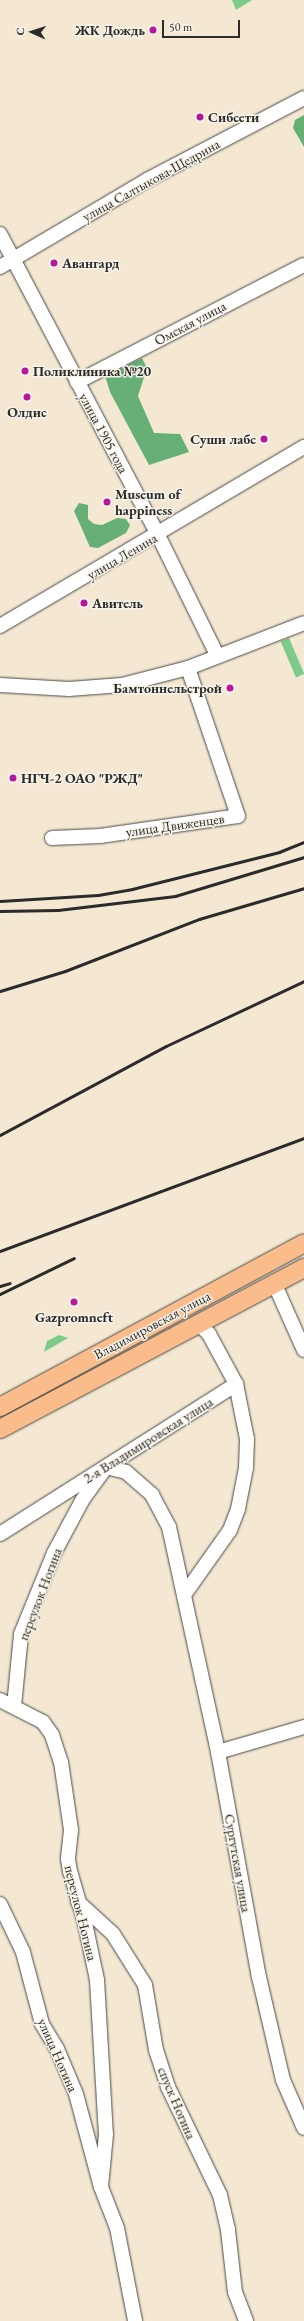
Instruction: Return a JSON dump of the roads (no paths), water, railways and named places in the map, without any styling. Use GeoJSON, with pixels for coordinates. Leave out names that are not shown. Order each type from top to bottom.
{"type":"FeatureCollection","features":[{"type":"Feature","properties":{"kind":"main road","name":"Владимировская улица"},"geometry":{"type":"LineString","coordinates":[[0,1407],[304,1243]]}},
{"type":"Feature","properties":{"kind":"main road","name":"Владимировская улица"},"geometry":{"type":"LineString","coordinates":[[0,1429],[304,1268]]}},
{"type":"Feature","properties":{"kind":"street","name":"улица Салтыкова-Щедрина"},"geometry":{"type":"LineString","coordinates":[[0,267],[147,180],[304,98]]}},
{"type":"Feature","properties":{"kind":"street","name":"улица 1905 года"},"geometry":{"type":"LineString","coordinates":[[0,234],[158,535],[217,655]]}},
{"type":"Feature","properties":{"kind":"street","name":"Омская улица"},"geometry":{"type":"LineString","coordinates":[[77,382],[304,265]]}},
{"type":"Feature","properties":{"kind":"street","name":"улица Ленина"},"geometry":{"type":"LineString","coordinates":[[0,626],[158,535],[214,499],[304,447]]}},
{"type":"Feature","properties":{"kind":"street"},"geometry":{"type":"LineString","coordinates":[[0,685],[69,688],[122,685],[188,668],[217,655],[304,623]]}},
{"type":"Feature","properties":{"kind":"street","name":"улица Движенцев"},"geometry":{"type":"LineString","coordinates":[[52,838],[113,834],[238,816],[215,754],[188,668]]}},
{"type":"Feature","properties":{"kind":"street"},"geometry":{"type":"LineString","coordinates":[[274,1285],[304,1350]]}},
{"type":"Feature","properties":{"kind":"street"},"geometry":{"type":"LineString","coordinates":[[184,1595],[230,1530],[238,1509],[246,1468],[248,1439],[236,1384],[209,1334],[198,1324]]}},
{"type":"Feature","properties":{"kind":"street","name":"2-я Владимировская улица"},"geometry":{"type":"LineString","coordinates":[[0,1534],[236,1384]]}},
{"type":"Feature","properties":{"kind":"street","name":"Сургутская улица"},"geometry":{"type":"LineString","coordinates":[[106,1467],[126,1472],[152,1495],[169,1527],[218,1752],[259,1976],[283,2080],[304,2128]]}},
{"type":"Feature","properties":{"kind":"street","name":"переулок Ногина"},"geometry":{"type":"LineString","coordinates":[[101,2187],[106,2134],[97,1980],[68,1859],[71,1830],[68,1804],[54,1742],[43,1722],[14,1706],[21,1634],[54,1553],[83,1499],[106,1467]]}},
{"type":"Feature","properties":{"kind":"street"},"geometry":{"type":"LineString","coordinates":[[0,1700],[14,1706]]}},
{"type":"Feature","properties":{"kind":"street"},"geometry":{"type":"LineString","coordinates":[[218,1752],[304,1727]]}},
{"type":"Feature","properties":{"kind":"street","name":"спуск Ногина"},"geometry":{"type":"LineString","coordinates":[[78,1902],[113,1934],[144,1985],[156,2050],[168,2087],[220,2195],[228,2230],[235,2292],[246,2321]]}},
{"type":"Feature","properties":{"kind":"street","name":"улица Ногина"},"geometry":{"type":"LineString","coordinates":[[0,1904],[23,1952],[42,2024],[57,2049],[76,2094],[101,2187],[117,2228],[135,2321]]}},
{"type":"Feature","properties":{"kind":"railway"},"geometry":{"type":"LineString","coordinates":[[0,901],[98,895],[132,889],[279,852],[304,842]]}},
{"type":"Feature","properties":{"kind":"railway"},"geometry":{"type":"LineString","coordinates":[[0,911],[58,910],[175,896],[304,857]]}},
{"type":"Feature","properties":{"kind":"railway"},"geometry":{"type":"LineString","coordinates":[[0,991],[65,971],[199,919],[304,888]]}},
{"type":"Feature","properties":{"kind":"railway"},"geometry":{"type":"LineString","coordinates":[[0,1135],[166,1046],[304,981]]}},
{"type":"Feature","properties":{"kind":"railway"},"geometry":{"type":"LineString","coordinates":[[0,1251],[304,1138]]}},
{"type":"Feature","properties":{"kind":"railway"},"geometry":{"type":"LineString","coordinates":[[0,1294],[74,1258]]}},
{"type":"Feature","properties":{"kind":"railway"},"geometry":{"type":"LineString","coordinates":[[0,1286],[10,1283]]}},
{"type":"Feature","properties":{"kind":"place","name":"ЖК Дождь"},"geometry":{"type":"Point","coordinates":[153,30]}},
{"type":"Feature","properties":{"kind":"place","name":"Сибсети"},"geometry":{"type":"Point","coordinates":[200,117]}},
{"type":"Feature","properties":{"kind":"place","name":"Авангард"},"geometry":{"type":"Point","coordinates":[54,263]}},
{"type":"Feature","properties":{"kind":"place","name":"Поликлиника №20"},"geometry":{"type":"Point","coordinates":[25,371]}},
{"type":"Feature","properties":{"kind":"place","name":"Олдис"},"geometry":{"type":"Point","coordinates":[27,397]}},
{"type":"Feature","properties":{"kind":"place","name":"Суши лабс"},"geometry":{"type":"Point","coordinates":[264,439]}},
{"type":"Feature","properties":{"kind":"place","name":"Museum of happiness"},"geometry":{"type":"Point","coordinates":[107,502]}},
{"type":"Feature","properties":{"kind":"place","name":"Авитель"},"geometry":{"type":"Point","coordinates":[84,603]}},
{"type":"Feature","properties":{"kind":"place","name":"Бамтоннельстрой"},"geometry":{"type":"Point","coordinates":[230,688]}},
{"type":"Feature","properties":{"kind":"place","name":"НГЧ-2 ОАО \"РЖД\""},"geometry":{"type":"Point","coordinates":[13,778]}},
{"type":"Feature","properties":{"kind":"place","name":"Gazpromneft"},"geometry":{"type":"Point","coordinates":[74,1302]}}]}
